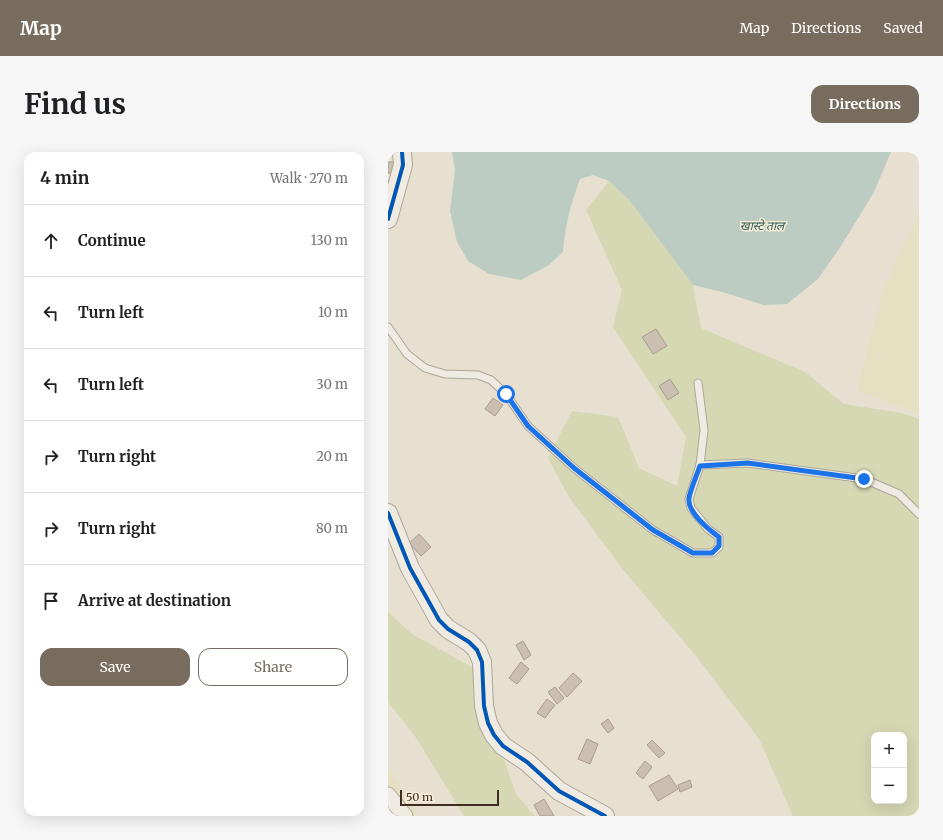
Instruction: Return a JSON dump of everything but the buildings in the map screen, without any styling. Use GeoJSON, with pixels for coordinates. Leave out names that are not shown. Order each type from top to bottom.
{"type":"FeatureCollection","features":[{"type":"Feature","properties":{"kind":"street"},"geometry":{"type":"LineString","coordinates":[[388,219],[403,165],[402,152]]}},
{"type":"Feature","properties":{"kind":"street"},"geometry":{"type":"LineString","coordinates":[[388,513],[410,568],[439,620],[469,642],[477,650],[482,662],[488,723],[494,734],[503,746],[527,762],[559,791],[605,816]]}},
{"type":"Feature","properties":{"kind":"street"},"geometry":{"type":"LineString","coordinates":[[388,795],[405,816]]}},
{"type":"Feature","properties":{"kind":"lane"},"geometry":{"type":"LineString","coordinates":[[388,327],[407,354],[425,368],[445,374],[478,376],[491,380],[506,394],[528,426],[574,468],[653,530],[693,553],[712,553],[719,546],[719,537],[708,529],[691,508],[689,499],[700,466],[704,430],[698,383]]}},
{"type":"Feature","properties":{"kind":"lane"},"geometry":{"type":"LineString","coordinates":[[700,466],[748,463],[864,479],[899,494],[919,514]]}},
{"type":"Feature","properties":{"kind":"shaded area"},"geometry":{"type":"Polygon","coordinates":[[[919,209],[919,413],[857,391],[884,289],[917,217],[919,209]]]}},
{"type":"Feature","properties":{"kind":"shaded area"},"geometry":{"type":"Polygon","coordinates":[[[388,771],[398,783],[418,816],[388,816],[388,771]]]}},
{"type":"Feature","properties":{"kind":"green space"},"geometry":{"type":"Polygon","coordinates":[[[609,181],[630,201],[693,285],[701,328],[805,372],[844,404],[902,413],[919,419],[919,816],[793,816],[759,739],[696,656],[624,571],[569,497],[548,458],[572,411],[618,417],[639,468],[677,486],[686,437],[613,327],[622,290],[586,210],[609,181]]]}},
{"type":"Feature","properties":{"kind":"green space"},"geometry":{"type":"Polygon","coordinates":[[[388,612],[412,634],[472,667],[516,794],[535,816],[464,816],[417,739],[388,702],[388,612]]]}},
{"type":"Feature","properties":{"kind":"water","name":"खास्टे ताल"},"geometry":{"type":"Polygon","coordinates":[[[452,152],[891,152],[874,192],[841,246],[818,279],[787,304],[763,305],[726,293],[693,285],[630,201],[609,181],[593,175],[580,179],[569,215],[563,252],[549,265],[521,280],[489,274],[468,261],[457,242],[450,211],[455,170],[452,152]]]}},
{"type":"Feature","properties":{"kind":"cycle path"},"geometry":{"type":"LineString","coordinates":[[388,219],[403,165],[402,152]]}},
{"type":"Feature","properties":{"kind":"cycle path"},"geometry":{"type":"LineString","coordinates":[[388,513],[410,568],[439,620],[448,629],[469,642],[477,650],[482,662],[484,706],[488,723],[494,735],[503,746],[527,762],[559,791],[605,816]]}},
{"type":"Feature","properties":{"kind":"route"},"geometry":{"type":"LineString","coordinates":[[506,394],[528,426],[574,468],[653,530],[693,553],[712,553],[719,546],[719,537],[708,529],[691,508],[689,499],[700,466],[748,463],[864,479]]}}]}
